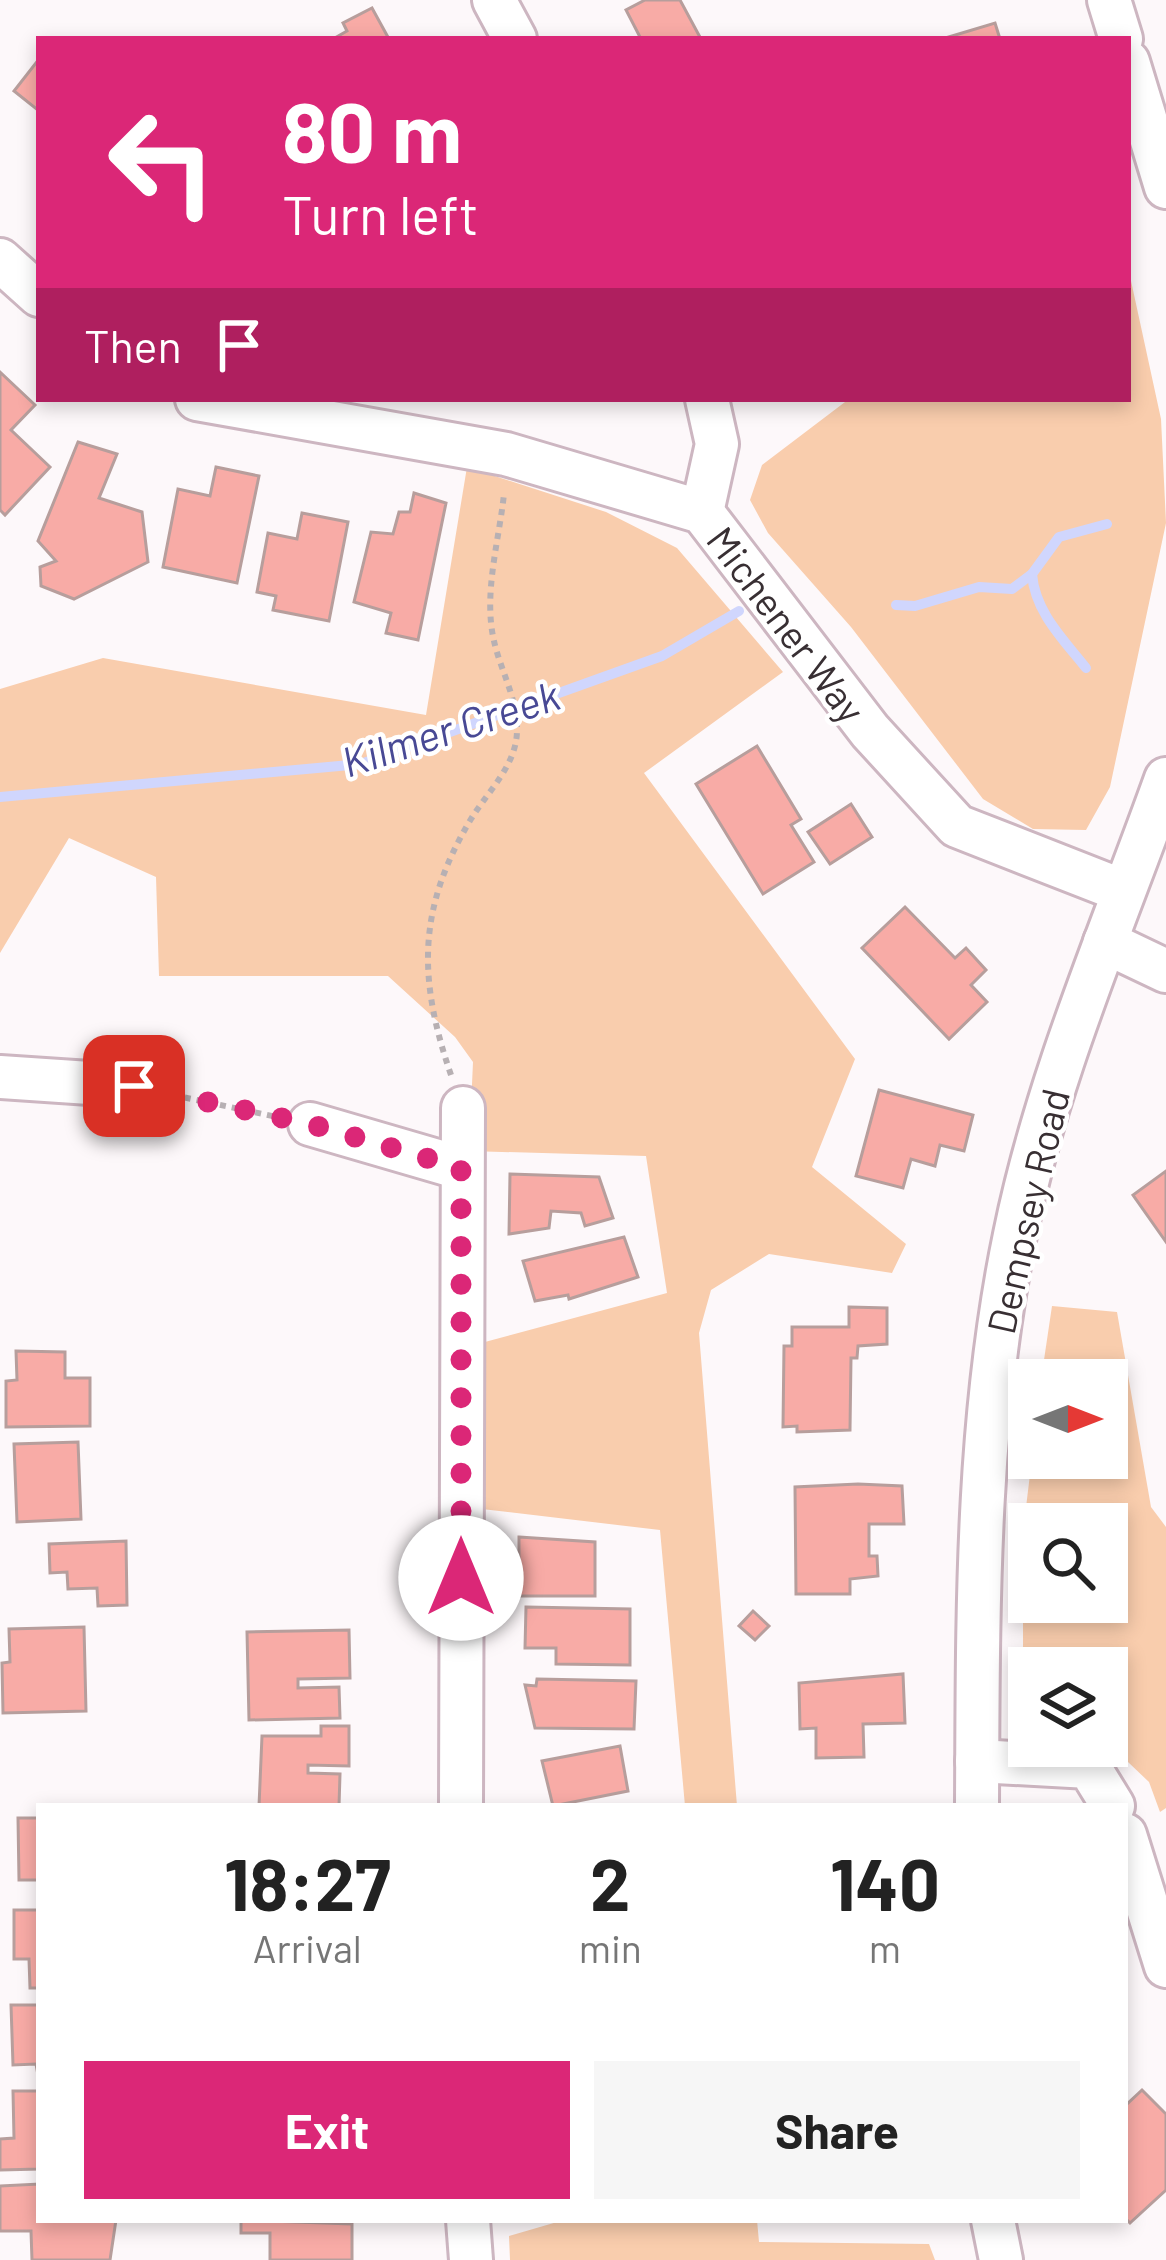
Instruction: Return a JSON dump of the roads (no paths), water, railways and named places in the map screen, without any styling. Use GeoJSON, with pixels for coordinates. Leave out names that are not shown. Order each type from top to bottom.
{"type":"FeatureCollection","features":[{"type":"Feature","properties":{"kind":"street"},"geometry":{"type":"LineString","coordinates":[[494,0],[513,36]]}},
{"type":"Feature","properties":{"kind":"street"},"geometry":{"type":"LineString","coordinates":[[1109,0],[1120,36]]}},
{"type":"Feature","properties":{"kind":"street"},"geometry":{"type":"LineString","coordinates":[[1131,72],[1166,187]]}},
{"type":"Feature","properties":{"kind":"street"},"geometry":{"type":"LineString","coordinates":[[0,260],[36,292]]}},
{"type":"Feature","properties":{"kind":"street","name":"Michener Way"},"geometry":{"type":"LineString","coordinates":[[214,402],[506,454],[701,512],[870,731],[957,826],[1123,891]]}},
{"type":"Feature","properties":{"kind":"street"},"geometry":{"type":"LineString","coordinates":[[701,512],[717,444],[708,402]]}},
{"type":"Feature","properties":{"kind":"street","name":"Dempsey Road"},"geometry":{"type":"LineString","coordinates":[[977,1803],[982,1485],[1000,1317],[1042,1126],[1166,779]]}},
{"type":"Feature","properties":{"kind":"street"},"geometry":{"type":"LineString","coordinates":[[1105,942],[1166,970]]}},
{"type":"Feature","properties":{"kind":"street"},"geometry":{"type":"LineString","coordinates":[[0,1077],[134,1086]]}},
{"type":"Feature","properties":{"kind":"street"},"geometry":{"type":"LineString","coordinates":[[460,1803],[463,1108]]}},
{"type":"Feature","properties":{"kind":"street"},"geometry":{"type":"LineString","coordinates":[[310,1124],[461,1168]]}},
{"type":"Feature","properties":{"kind":"street"},"geometry":{"type":"LineString","coordinates":[[977,1761],[1089,1767],[1111,1803]]}},
{"type":"Feature","properties":{"kind":"street"},"geometry":{"type":"LineString","coordinates":[[1128,1844],[1166,1966]]}},
{"type":"Feature","properties":{"kind":"street"},"geometry":{"type":"LineString","coordinates":[[468,2223],[471,2260]]}},
{"type":"Feature","properties":{"kind":"street"},"geometry":{"type":"LineString","coordinates":[[993,2223],[1001,2260]]}},
{"type":"Feature","properties":{"kind":"waterway","name":"Kilmer Creek"},"geometry":{"type":"LineString","coordinates":[[896,605],[915,606],[979,587],[1012,589],[1032,574],[1059,537],[1107,524]]}},
{"type":"Feature","properties":{"kind":"waterway"},"geometry":{"type":"LineString","coordinates":[[1032,574],[1044,613],[1086,668]]}},
{"type":"Feature","properties":{"kind":"waterway","name":"Kilmer Creek"},"geometry":{"type":"LineString","coordinates":[[0,797],[361,764],[662,656],[739,611]]}}]}
